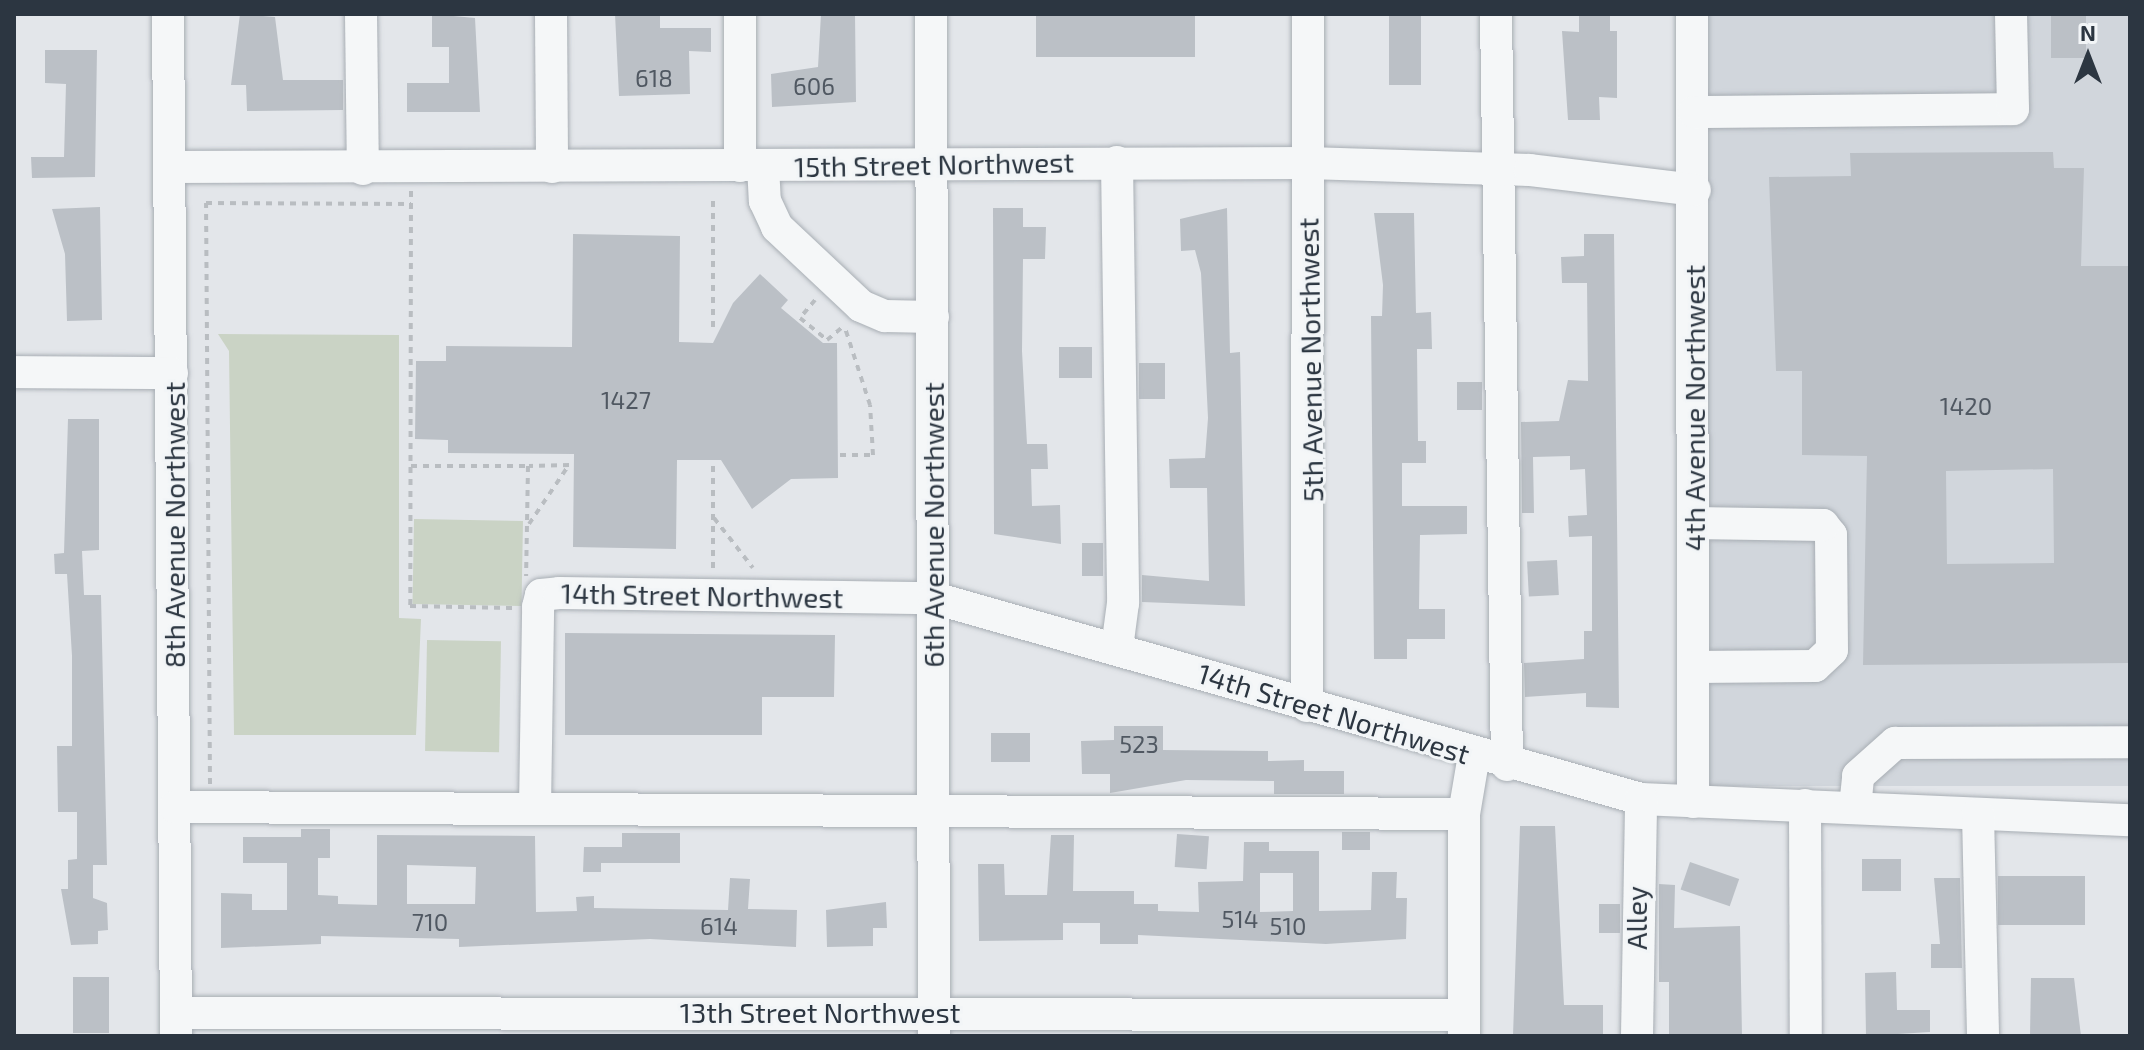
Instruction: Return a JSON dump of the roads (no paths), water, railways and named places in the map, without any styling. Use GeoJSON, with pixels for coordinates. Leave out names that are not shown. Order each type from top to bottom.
{"type":"FeatureCollection","features":[{"type":"Feature","properties":{"kind":"street","name":"8th Avenue Northwest"},"geometry":{"type":"LineString","coordinates":[[168,14],[176,1025]]}},
{"type":"Feature","properties":{"kind":"street"},"geometry":{"type":"LineString","coordinates":[[361,14],[363,169]]}},
{"type":"Feature","properties":{"kind":"street"},"geometry":{"type":"LineString","coordinates":[[551,14],[552,167]]}},
{"type":"Feature","properties":{"kind":"street"},"geometry":{"type":"LineString","coordinates":[[740,14],[752,166],[777,227],[861,306],[885,316],[933,317]]}},
{"type":"Feature","properties":{"kind":"street","name":"6th Avenue Northwest"},"geometry":{"type":"LineString","coordinates":[[931,14],[934,1024]]}},
{"type":"Feature","properties":{"kind":"street","name":"5th Avenue Northwest"},"geometry":{"type":"LineString","coordinates":[[1307,706],[1308,14]]}},
{"type":"Feature","properties":{"kind":"street"},"geometry":{"type":"LineString","coordinates":[[1496,14],[1507,765]]}},
{"type":"Feature","properties":{"kind":"street","name":"4th Avenue Northwest"},"geometry":{"type":"LineString","coordinates":[[1692,14],[1695,190],[1693,802]]}},
{"type":"Feature","properties":{"kind":"street"},"geometry":{"type":"LineString","coordinates":[[1694,112],[2013,109],[2011,14]]}},
{"type":"Feature","properties":{"kind":"street"},"geometry":{"type":"LineString","coordinates":[[1117,162],[1123,603],[1117,648]]}},
{"type":"Feature","properties":{"kind":"street","name":"15th Street Northwest"},"geometry":{"type":"LineString","coordinates":[[171,167],[363,169],[1308,163],[1497,168],[1695,190]]}},
{"type":"Feature","properties":{"kind":"street"},"geometry":{"type":"LineString","coordinates":[[14,372],[172,373]]}},
{"type":"Feature","properties":{"kind":"street"},"geometry":{"type":"LineString","coordinates":[[1694,523],[1823,525],[1831,535],[1832,650],[1815,666],[1694,667]]}},
{"type":"Feature","properties":{"kind":"street","name":"14th Street Northwest"},"geometry":{"type":"LineString","coordinates":[[535,807],[531,596],[934,598],[1117,648],[1507,765],[1641,799],[2130,820]]}},
{"type":"Feature","properties":{"kind":"street"},"geometry":{"type":"LineString","coordinates":[[1855,807],[1858,776],[1895,743],[2130,742]]}},
{"type":"Feature","properties":{"kind":"street"},"geometry":{"type":"LineString","coordinates":[[1464,1025],[1464,814],[1474,755]]}},
{"type":"Feature","properties":{"kind":"street","name":"Alley"},"geometry":{"type":"LineString","coordinates":[[1637,1036],[1641,799]]}},
{"type":"Feature","properties":{"kind":"street"},"geometry":{"type":"LineString","coordinates":[[1805,805],[1806,1036]]}},
{"type":"Feature","properties":{"kind":"street"},"geometry":{"type":"LineString","coordinates":[[175,807],[1464,814]]}},
{"type":"Feature","properties":{"kind":"street"},"geometry":{"type":"LineString","coordinates":[[1978,814],[1983,1036]]}},
{"type":"Feature","properties":{"kind":"street","name":"13th Street Northwest"},"geometry":{"type":"LineString","coordinates":[[176,1025],[1464,1025]]}}]}
